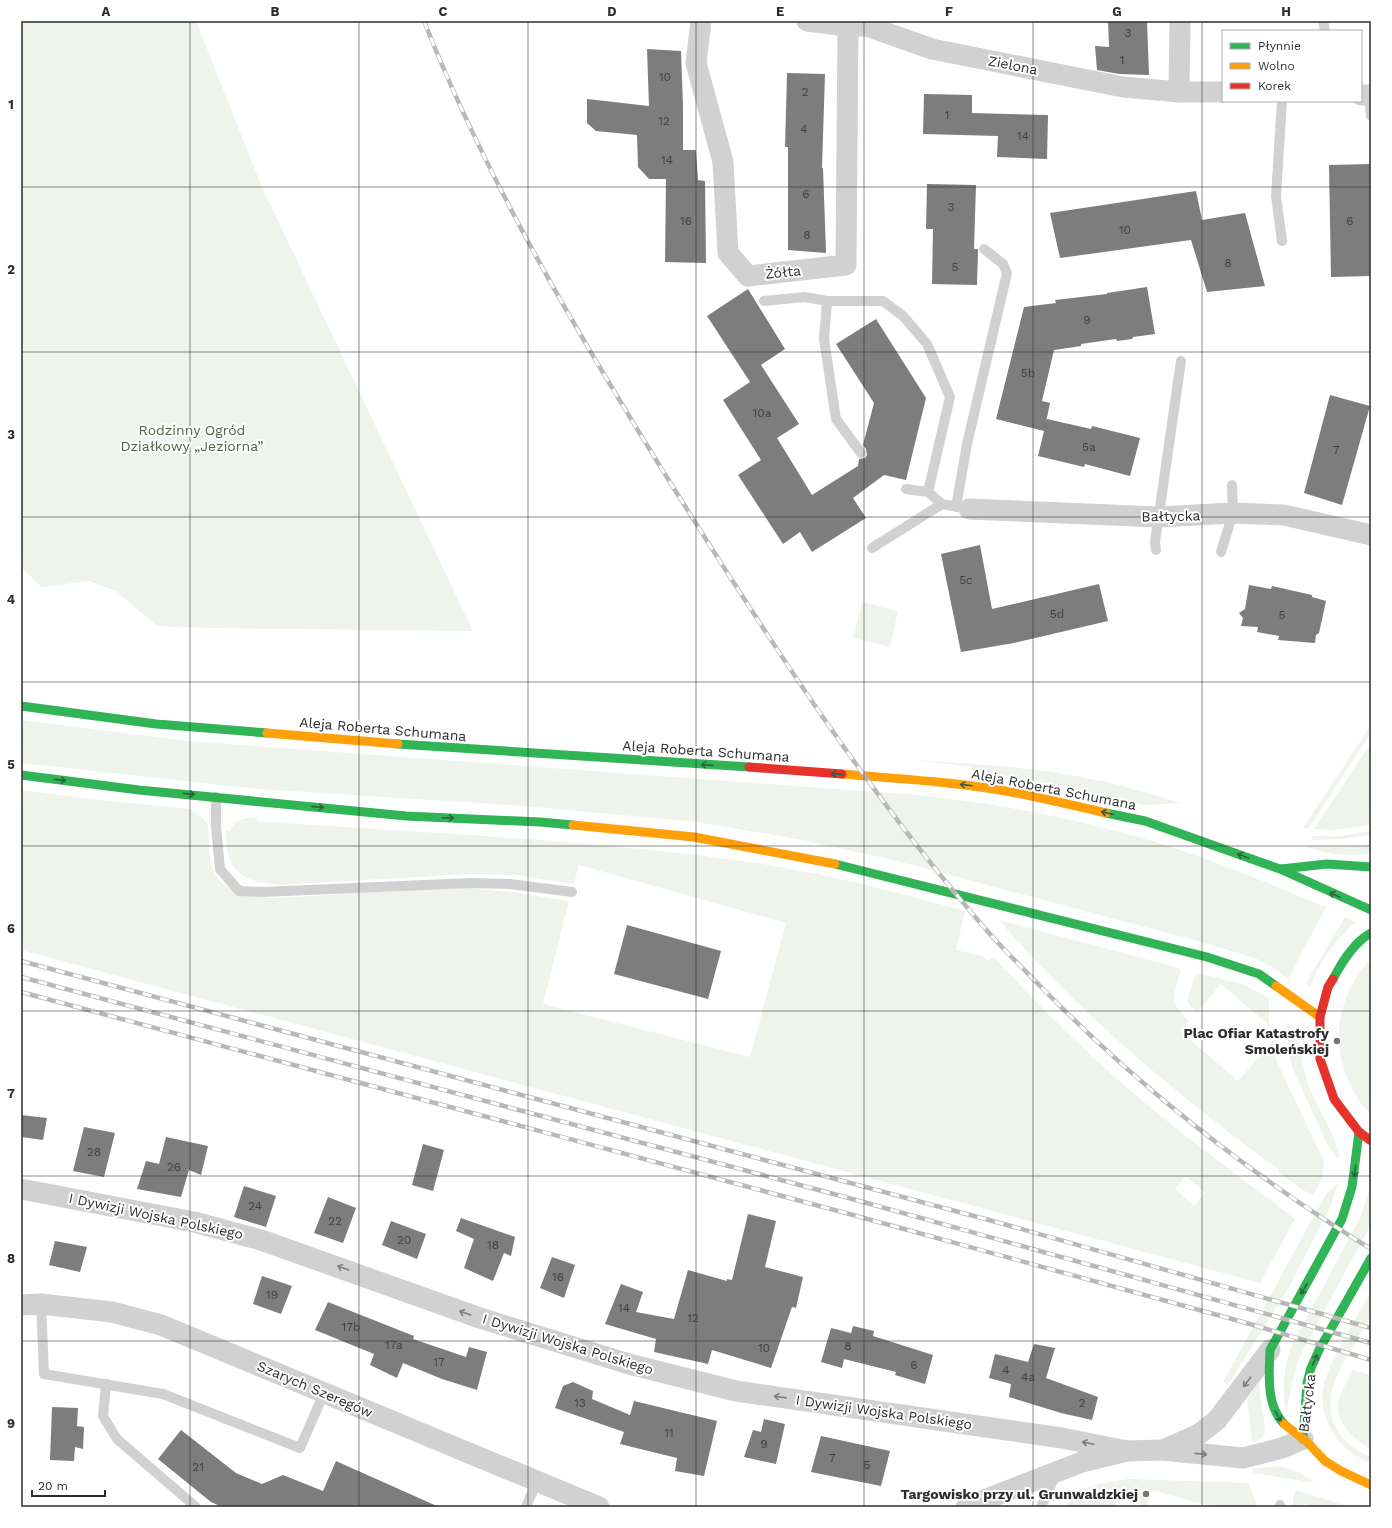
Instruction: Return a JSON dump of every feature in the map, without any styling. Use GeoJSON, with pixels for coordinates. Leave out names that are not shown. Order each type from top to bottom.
{"type":"FeatureCollection","features":[{"type":"Feature","properties":{"kind":"main road","name":"Aleja Roberta Schumana"},"geometry":{"type":"LineString","coordinates":[[21,706],[156,724],[416,746],[703,764],[920,780],[970,786],[1016,793],[1146,821],[1280,869],[1371,910]]}},
{"type":"Feature","properties":{"kind":"main road"},"geometry":{"type":"LineString","coordinates":[[21,775],[139,790],[406,816],[540,822],[694,837],[835,864],[1207,957],[1259,974],[1320,1017]]}},
{"type":"Feature","properties":{"kind":"main road"},"geometry":{"type":"LineString","coordinates":[[1280,869],[1327,864],[1371,867]]}},
{"type":"Feature","properties":{"kind":"main road"},"geometry":{"type":"LineString","coordinates":[[1371,933],[1365,936],[1344,959],[1328,987],[1320,1017],[1320,1059],[1334,1099],[1359,1132],[1371,1141]]}},
{"type":"Feature","properties":{"kind":"main road","name":"Bałtycka"},"geometry":{"type":"LineString","coordinates":[[1359,1132],[1355,1176],[1348,1206],[1270,1350],[1269,1371],[1271,1394],[1275,1411],[1283,1426],[1303,1439],[1307,1383],[1311,1368],[1371,1258]]}},
{"type":"Feature","properties":{"kind":"main road"},"geometry":{"type":"LineString","coordinates":[[1303,1439],[1324,1460],[1348,1475],[1371,1485]]}},
{"type":"Feature","properties":{"kind":"street","name":"Żółta"},"geometry":{"type":"LineString","coordinates":[[702,21],[696,63],[723,162],[728,253],[748,276],[846,265],[860,24]]}},
{"type":"Feature","properties":{"kind":"street","name":"Zielona"},"geometry":{"type":"LineString","coordinates":[[807,21],[860,24],[932,49],[1123,88],[1180,92],[1222,92]]}},
{"type":"Feature","properties":{"kind":"street"},"geometry":{"type":"LineString","coordinates":[[1180,21],[1180,92]]}},
{"type":"Feature","properties":{"kind":"street","name":"Bałtycka"},"geometry":{"type":"LineString","coordinates":[[963,508],[1158,518],[1233,513],[1284,515],[1371,535]]}},
{"type":"Feature","properties":{"kind":"street","name":"I Dywizji Wojska Polskiego"},"geometry":{"type":"LineString","coordinates":[[21,1189],[194,1222],[253,1238],[325,1262],[480,1318],[628,1364],[736,1391],[1062,1438],[1127,1451]]}},
{"type":"Feature","properties":{"kind":"street","name":"Szarych Szeregów"},"geometry":{"type":"LineString","coordinates":[[31,1305],[112,1312],[161,1325],[600,1507]]}},
{"type":"Feature","properties":{"kind":"street","name":"Bałtycka"},"geometry":{"type":"LineString","coordinates":[[1162,1450],[1199,1434],[1217,1420],[1270,1350]]}},
{"type":"Feature","properties":{"kind":"street"},"geometry":{"type":"LineString","coordinates":[[966,1507],[1082,1462],[1127,1451],[1162,1450],[1243,1458],[1282,1448],[1303,1439]]}},
{"type":"Feature","properties":{"kind":"lane"},"geometry":{"type":"LineString","coordinates":[[1367,95],[1371,116]]}},
{"type":"Feature","properties":{"kind":"lane"},"geometry":{"type":"LineString","coordinates":[[1282,102],[1276,196],[1282,241]]}},
{"type":"Feature","properties":{"kind":"lane"},"geometry":{"type":"LineString","coordinates":[[906,489],[928,492],[942,504],[963,508],[967,444],[1007,273],[1003,264],[984,249]]}},
{"type":"Feature","properties":{"kind":"lane"},"geometry":{"type":"LineString","coordinates":[[764,301],[805,297],[827,301],[883,301],[903,316],[927,344],[950,396],[928,492]]}},
{"type":"Feature","properties":{"kind":"lane"},"geometry":{"type":"LineString","coordinates":[[827,301],[824,339],[836,419],[861,453]]}},
{"type":"Feature","properties":{"kind":"lane"},"geometry":{"type":"LineString","coordinates":[[1156,550],[1155,542],[1158,518],[1181,361]]}},
{"type":"Feature","properties":{"kind":"lane"},"geometry":{"type":"LineString","coordinates":[[1221,552],[1233,513],[1232,485]]}},
{"type":"Feature","properties":{"kind":"lane"},"geometry":{"type":"LineString","coordinates":[[872,548],[942,504]]}},
{"type":"Feature","properties":{"kind":"lane"},"geometry":{"type":"LineString","coordinates":[[216,797],[216,826],[220,869],[239,891],[263,892],[470,883],[510,884],[572,892]]}},
{"type":"Feature","properties":{"kind":"lane"},"geometry":{"type":"LineString","coordinates":[[31,1305],[44,1374],[163,1394],[300,1448],[324,1392]]}},
{"type":"Feature","properties":{"kind":"lane"},"geometry":{"type":"LineString","coordinates":[[106,1384],[103,1416],[116,1439],[196,1507]]}},
{"type":"Feature","properties":{"kind":"lane"},"geometry":{"type":"LineString","coordinates":[[1042,1507],[1057,1472]]}},
{"type":"Feature","properties":{"kind":"lane"},"geometry":{"type":"LineString","coordinates":[[526,1507],[537,1481]]}},
{"type":"Feature","properties":{"kind":"green space","name":"Rodzinny Ogród Działkowy „Jeziorna”"},"geometry":{"type":"Polygon","coordinates":[[[21,21],[196,21],[262,187],[473,631],[157,626],[116,591],[89,581],[41,587],[21,567],[21,21]]]}},
{"type":"Feature","properties":{"kind":"green space"},"geometry":{"type":"Polygon","coordinates":[[[862,602],[898,611],[890,647],[853,638],[862,602]]]}},
{"type":"Feature","properties":{"kind":"green space"},"geometry":{"type":"Polygon","coordinates":[[[21,720],[187,741],[917,795],[972,802],[1054,816],[1159,843],[1231,868],[1326,907],[1288,979],[1275,969],[1257,959],[1209,944],[893,860],[797,839],[697,822],[524,806],[259,789],[21,763],[21,720]]]}},
{"type":"Feature","properties":{"kind":"green space"},"geometry":{"type":"Polygon","coordinates":[[[1371,725],[1371,733],[1308,829],[1303,828],[1371,725]]]}},
{"type":"Feature","properties":{"kind":"green space"},"geometry":{"type":"Polygon","coordinates":[[[1371,743],[1371,825],[1333,830],[1314,829],[1371,743]]]}},
{"type":"Feature","properties":{"kind":"green space"},"geometry":{"type":"Polygon","coordinates":[[[906,759],[1053,772],[1111,783],[1181,803],[1145,805],[1058,785],[972,770],[972,767],[906,759]]]}},
{"type":"Feature","properties":{"kind":"green space"},"geometry":{"type":"Polygon","coordinates":[[[21,790],[189,809],[199,814],[207,823],[210,857],[213,869],[218,879],[226,886],[245,895],[278,898],[426,889],[469,888],[511,892],[569,901],[543,1004],[750,1057],[786,923],[579,865],[574,884],[516,875],[472,874],[276,885],[263,883],[244,876],[232,863],[228,854],[226,843],[226,830],[230,831],[238,821],[248,818],[257,818],[257,821],[514,838],[642,849],[769,865],[818,874],[892,891],[965,911],[956,950],[983,956],[987,961],[994,957],[1060,1026],[1130,1090],[1191,1140],[1295,1219],[1260,1283],[21,950],[21,790]],[[1186,1176],[1175,1189],[1194,1206],[1205,1193],[1186,1176]]]}},
{"type":"Feature","properties":{"kind":"green space"},"geometry":{"type":"Polygon","coordinates":[[[1371,831],[1371,835],[1339,839],[1312,840],[1312,836],[1339,836],[1371,831]]]}},
{"type":"Feature","properties":{"kind":"green space"},"geometry":{"type":"Polygon","coordinates":[[[1371,844],[1371,853],[1353,855],[1337,854],[1304,847],[1360,846],[1371,844]]]}},
{"type":"Feature","properties":{"kind":"green space"},"geometry":{"type":"Polygon","coordinates":[[[1345,917],[1356,922],[1341,937],[1324,959],[1310,987],[1306,983],[1345,917]]]}},
{"type":"Feature","properties":{"kind":"green space"},"geometry":{"type":"Polygon","coordinates":[[[999,920],[1179,968],[1181,970],[1174,998],[1178,1008],[1189,1021],[1180,1031],[1238,1081],[1279,1034],[1275,1049],[1277,1062],[1324,1161],[1321,1180],[1312,1196],[1278,1172],[1279,1170],[1204,1113],[1132,1053],[1063,989],[999,920]]]}},
{"type":"Feature","properties":{"kind":"green space"},"geometry":{"type":"Polygon","coordinates":[[[1371,960],[1371,1115],[1351,1087],[1344,1071],[1340,1054],[1339,1037],[1340,1020],[1344,1003],[1355,980],[1362,969],[1371,960]]]}},
{"type":"Feature","properties":{"kind":"green space"},"geometry":{"type":"Polygon","coordinates":[[[1196,973],[1243,984],[1269,998],[1269,1025],[1221,984],[1197,1012],[1187,1000],[1196,973]]]}},
{"type":"Feature","properties":{"kind":"green space"},"geometry":{"type":"Polygon","coordinates":[[[1287,1021],[1297,1040],[1307,1081],[1312,1094],[1331,1131],[1340,1158],[1335,1156],[1328,1146],[1294,1072],[1289,1054],[1287,1021]]]}},
{"type":"Feature","properties":{"kind":"green space"},"geometry":{"type":"Polygon","coordinates":[[[1338,1183],[1330,1208],[1289,1287],[1228,1385],[1223,1382],[1326,1194],[1338,1183]]]}},
{"type":"Feature","properties":{"kind":"green space"},"geometry":{"type":"Polygon","coordinates":[[[1369,1191],[1371,1192],[1371,1224],[1303,1350],[1295,1371],[1287,1408],[1285,1408],[1284,1376],[1292,1345],[1360,1218],[1369,1191]]]}},
{"type":"Feature","properties":{"kind":"green space"},"geometry":{"type":"Polygon","coordinates":[[[1371,1291],[1370,1315],[1336,1378],[1330,1403],[1332,1415],[1339,1433],[1351,1446],[1371,1457],[1371,1463],[1351,1452],[1342,1445],[1335,1436],[1328,1423],[1324,1410],[1323,1398],[1324,1386],[1332,1363],[1371,1291]]]}},
{"type":"Feature","properties":{"kind":"green space"},"geometry":{"type":"Polygon","coordinates":[[[1353,1370],[1371,1375],[1371,1449],[1351,1434],[1341,1420],[1339,1413],[1338,1404],[1340,1396],[1353,1370]]]}},
{"type":"Feature","properties":{"kind":"green space"},"geometry":{"type":"Polygon","coordinates":[[[1258,1384],[1260,1385],[1260,1397],[1265,1424],[1265,1433],[1260,1439],[1252,1442],[1247,1399],[1258,1384]]]}},
{"type":"Feature","properties":{"kind":"green space"},"geometry":{"type":"Polygon","coordinates":[[[1280,1466],[1299,1472],[1315,1483],[1253,1473],[1252,1469],[1280,1466]]]}},
{"type":"Feature","properties":{"kind":"green space"},"geometry":{"type":"Polygon","coordinates":[[[1128,1479],[1249,1483],[1256,1507],[1214,1507],[1151,1490],[1147,1506],[1118,1498],[1114,1507],[1065,1507],[1071,1499],[1085,1489],[1101,1484],[1128,1479]]]}},
{"type":"Feature","properties":{"kind":"green space"},"geometry":{"type":"Polygon","coordinates":[[[1296,1490],[1351,1507],[1315,1507],[1304,1504],[1303,1507],[1293,1507],[1293,1500],[1296,1490]]]}},
{"type":"Feature","properties":{"kind":"building"},"geometry":{"type":"Polygon","coordinates":[[[1108,21],[1147,21],[1149,75],[1119,74],[1097,70],[1095,46],[1109,47],[1108,21]]]}},
{"type":"Feature","properties":{"kind":"building"},"geometry":{"type":"Polygon","coordinates":[[[647,49],[681,51],[683,150],[696,150],[698,180],[705,181],[706,263],[665,262],[666,179],[649,179],[638,167],[637,135],[596,131],[587,123],[587,99],[649,106],[647,49]]]}},
{"type":"Feature","properties":{"kind":"building"},"geometry":{"type":"Polygon","coordinates":[[[787,73],[825,74],[822,168],[826,253],[788,250],[788,147],[785,147],[787,73]]]}},
{"type":"Feature","properties":{"kind":"building"},"geometry":{"type":"Polygon","coordinates":[[[924,94],[972,95],[972,113],[1048,115],[1047,159],[997,157],[998,136],[923,134],[924,94]]]}},
{"type":"Feature","properties":{"kind":"building"},"geometry":{"type":"Polygon","coordinates":[[[1371,164],[1371,276],[1331,277],[1329,165],[1371,164]]]}},
{"type":"Feature","properties":{"kind":"building"},"geometry":{"type":"Polygon","coordinates":[[[927,184],[976,185],[974,249],[978,249],[977,285],[932,284],[933,229],[926,229],[927,184]]]}},
{"type":"Feature","properties":{"kind":"building"},"geometry":{"type":"Polygon","coordinates":[[[1196,191],[1202,220],[1245,213],[1265,286],[1207,292],[1191,240],[1060,258],[1050,213],[1196,191]]]}},
{"type":"Feature","properties":{"kind":"building"},"geometry":{"type":"Polygon","coordinates":[[[1147,287],[1155,334],[1133,337],[1132,339],[1117,341],[1116,339],[1081,344],[1081,346],[1054,350],[1042,401],[1050,403],[1046,422],[1047,419],[1091,429],[1092,426],[1140,438],[1130,476],[1085,464],[1084,467],[1038,456],[1044,431],[996,419],[1024,307],[1056,303],[1055,300],[1107,294],[1147,287]]]}},
{"type":"Feature","properties":{"kind":"building"},"geometry":{"type":"Polygon","coordinates":[[[748,289],[785,349],[761,365],[799,424],[777,438],[812,495],[858,466],[859,459],[865,458],[867,455],[866,449],[863,445],[874,403],[836,344],[876,319],[926,398],[906,480],[884,475],[853,498],[866,518],[812,552],[800,532],[783,544],[738,475],[761,460],[723,400],[750,382],[707,316],[748,289]]]}},
{"type":"Feature","properties":{"kind":"building"},"geometry":{"type":"Polygon","coordinates":[[[1330,395],[1370,406],[1342,505],[1304,493],[1330,395]]]}},
{"type":"Feature","properties":{"kind":"building"},"geometry":{"type":"Polygon","coordinates":[[[980,545],[992,609],[1099,584],[1108,621],[1014,643],[961,652],[941,554],[980,545]]]}},
{"type":"Feature","properties":{"kind":"building"},"geometry":{"type":"Polygon","coordinates":[[[1249,585],[1271,589],[1272,586],[1312,595],[1312,597],[1326,601],[1319,633],[1316,635],[1315,643],[1278,640],[1279,636],[1257,632],[1258,627],[1241,626],[1243,618],[1239,613],[1245,609],[1249,585]]]}},
{"type":"Feature","properties":{"kind":"building"},"geometry":{"type":"Polygon","coordinates":[[[627,925],[721,951],[708,999],[614,974],[627,925]]]}},
{"type":"Feature","properties":{"kind":"building"},"geometry":{"type":"Polygon","coordinates":[[[21,1115],[47,1118],[43,1140],[21,1137],[21,1115]]]}},
{"type":"Feature","properties":{"kind":"building"},"geometry":{"type":"Polygon","coordinates":[[[84,1127],[115,1133],[104,1177],[73,1171],[84,1127]]]}},
{"type":"Feature","properties":{"kind":"building"},"geometry":{"type":"Polygon","coordinates":[[[166,1137],[208,1146],[201,1175],[189,1170],[181,1197],[137,1189],[146,1161],[159,1164],[166,1137]]]}},
{"type":"Feature","properties":{"kind":"building"},"geometry":{"type":"Polygon","coordinates":[[[423,1144],[444,1150],[433,1191],[412,1185],[423,1144]]]}},
{"type":"Feature","properties":{"kind":"building"},"geometry":{"type":"Polygon","coordinates":[[[244,1186],[276,1196],[266,1227],[234,1217],[244,1186]]]}},
{"type":"Feature","properties":{"kind":"building"},"geometry":{"type":"Polygon","coordinates":[[[328,1197],[356,1208],[343,1243],[314,1233],[328,1197]]]}},
{"type":"Feature","properties":{"kind":"building"},"geometry":{"type":"Polygon","coordinates":[[[748,1214],[776,1221],[765,1267],[803,1277],[796,1308],[792,1307],[771,1368],[712,1350],[708,1364],[654,1352],[656,1339],[605,1324],[621,1284],[643,1292],[636,1312],[674,1319],[688,1270],[727,1281],[727,1279],[732,1280],[748,1214]]]}},
{"type":"Feature","properties":{"kind":"building"},"geometry":{"type":"Polygon","coordinates":[[[461,1218],[515,1237],[511,1256],[504,1253],[493,1281],[464,1268],[474,1239],[456,1231],[461,1218]]]}},
{"type":"Feature","properties":{"kind":"building"},"geometry":{"type":"Polygon","coordinates":[[[391,1221],[426,1234],[417,1259],[382,1245],[391,1221]]]}},
{"type":"Feature","properties":{"kind":"building"},"geometry":{"type":"Polygon","coordinates":[[[55,1241],[87,1247],[80,1272],[49,1265],[55,1241]]]}},
{"type":"Feature","properties":{"kind":"building"},"geometry":{"type":"Polygon","coordinates":[[[552,1257],[575,1265],[564,1298],[540,1288],[552,1257]]]}},
{"type":"Feature","properties":{"kind":"building"},"geometry":{"type":"Polygon","coordinates":[[[262,1276],[292,1286],[281,1314],[253,1304],[262,1276]]]}},
{"type":"Feature","properties":{"kind":"building"},"geometry":{"type":"Polygon","coordinates":[[[328,1302],[414,1336],[413,1339],[466,1357],[469,1347],[487,1352],[477,1390],[442,1379],[403,1363],[397,1378],[370,1365],[374,1354],[315,1330],[328,1302]]]}},
{"type":"Feature","properties":{"kind":"building"},"geometry":{"type":"Polygon","coordinates":[[[853,1326],[874,1331],[873,1336],[933,1355],[925,1384],[895,1375],[896,1372],[844,1359],[842,1368],[821,1362],[831,1328],[851,1333],[853,1326]]]}},
{"type":"Feature","properties":{"kind":"building"},"geometry":{"type":"Polygon","coordinates":[[[1034,1344],[1055,1348],[1046,1378],[1098,1397],[1092,1420],[1061,1413],[1009,1397],[1011,1384],[989,1378],[995,1354],[1028,1362],[1034,1344]]]}},
{"type":"Feature","properties":{"kind":"building"},"geometry":{"type":"Polygon","coordinates":[[[573,1382],[593,1391],[592,1399],[630,1415],[634,1401],[717,1421],[704,1476],[675,1471],[677,1458],[620,1444],[624,1432],[555,1408],[563,1386],[573,1382]]]}},
{"type":"Feature","properties":{"kind":"building"},"geometry":{"type":"Polygon","coordinates":[[[52,1407],[78,1408],[77,1426],[84,1427],[83,1449],[75,1447],[74,1461],[50,1460],[52,1407]]]}},
{"type":"Feature","properties":{"kind":"building"},"geometry":{"type":"Polygon","coordinates":[[[764,1419],[785,1424],[776,1464],[744,1457],[753,1430],[761,1432],[764,1419]]]}},
{"type":"Feature","properties":{"kind":"building"},"geometry":{"type":"Polygon","coordinates":[[[181,1430],[236,1473],[262,1484],[283,1475],[323,1491],[336,1461],[439,1507],[222,1507],[211,1502],[158,1459],[181,1430]]]}},
{"type":"Feature","properties":{"kind":"building"},"geometry":{"type":"Polygon","coordinates":[[[821,1436],[890,1451],[881,1486],[811,1472],[821,1436]]]}},
{"type":"Feature","properties":{"kind":"railway"},"geometry":{"type":"LineString","coordinates":[[424,21],[478,144],[508,204],[573,323],[643,438],[750,608],[825,720],[904,829],[996,941],[1049,995],[1124,1066],[1202,1132],[1243,1163],[1285,1193],[1371,1249]]}},
{"type":"Feature","properties":{"kind":"railway"},"geometry":{"type":"LineString","coordinates":[[21,961],[1000,1223],[1371,1328]]}},
{"type":"Feature","properties":{"kind":"railway"},"geometry":{"type":"LineString","coordinates":[[21,977],[856,1200],[1371,1343]]}},
{"type":"Feature","properties":{"kind":"railway"},"geometry":{"type":"LineString","coordinates":[[21,992],[853,1215],[1243,1322],[1371,1360]]}},
{"type":"Feature","properties":{"kind":"traffic: fast"},"geometry":{"type":"LineString","coordinates":[[21,706],[156,724],[267,733]]}},
{"type":"Feature","properties":{"kind":"traffic: fast"},"geometry":{"type":"LineString","coordinates":[[398,744],[749,767]]}},
{"type":"Feature","properties":{"kind":"traffic: fast"},"geometry":{"type":"LineString","coordinates":[[21,775],[139,790],[406,816],[540,822],[573,825]]}},
{"type":"Feature","properties":{"kind":"traffic: fast"},"geometry":{"type":"LineString","coordinates":[[1106,813],[1145,821],[1280,869],[1371,910]]}},
{"type":"Feature","properties":{"kind":"traffic: fast"},"geometry":{"type":"LineString","coordinates":[[835,864],[1207,957],[1259,974],[1276,986]]}},
{"type":"Feature","properties":{"kind":"traffic: fast"},"geometry":{"type":"LineString","coordinates":[[1281,869],[1327,864],[1371,867]]}},
{"type":"Feature","properties":{"kind":"traffic: fast"},"geometry":{"type":"LineString","coordinates":[[1333,979],[1344,959],[1359,942],[1371,933]]}},
{"type":"Feature","properties":{"kind":"traffic: fast"},"geometry":{"type":"LineString","coordinates":[[1284,1424],[1278,1416],[1271,1399],[1269,1379],[1270,1350],[1342,1219],[1352,1187],[1359,1132]]}},
{"type":"Feature","properties":{"kind":"traffic: fast"},"geometry":{"type":"LineString","coordinates":[[1303,1439],[1307,1383],[1311,1368],[1319,1350],[1371,1258]]}},
{"type":"Feature","properties":{"kind":"traffic: slow"},"geometry":{"type":"LineString","coordinates":[[267,733],[398,744]]}},
{"type":"Feature","properties":{"kind":"traffic: slow"},"geometry":{"type":"LineString","coordinates":[[842,774],[929,781],[995,789],[1106,813]]}},
{"type":"Feature","properties":{"kind":"traffic: slow"},"geometry":{"type":"LineString","coordinates":[[573,825],[694,837],[835,864]]}},
{"type":"Feature","properties":{"kind":"traffic: slow"},"geometry":{"type":"LineString","coordinates":[[1276,986],[1320,1017]]}},
{"type":"Feature","properties":{"kind":"traffic: slow"},"geometry":{"type":"LineString","coordinates":[[1284,1424],[1306,1441],[1325,1461],[1341,1471],[1371,1485]]}},
{"type":"Feature","properties":{"kind":"traffic: jam"},"geometry":{"type":"LineString","coordinates":[[749,767],[842,774]]}},
{"type":"Feature","properties":{"kind":"traffic: jam"},"geometry":{"type":"LineString","coordinates":[[1333,979],[1328,987],[1320,1017],[1320,1059],[1334,1099],[1359,1132],[1370,1140]]}},
{"type":"Feature","properties":{"kind":"place","name":"Plac Ofiar Katastrofy Smoleńskiej"},"geometry":{"type":"Point","coordinates":[1337,1041]}},
{"type":"Feature","properties":{"kind":"place","name":"Targowisko przy ul. Grunwaldzkiej"},"geometry":{"type":"Point","coordinates":[1146,1494]}}]}
